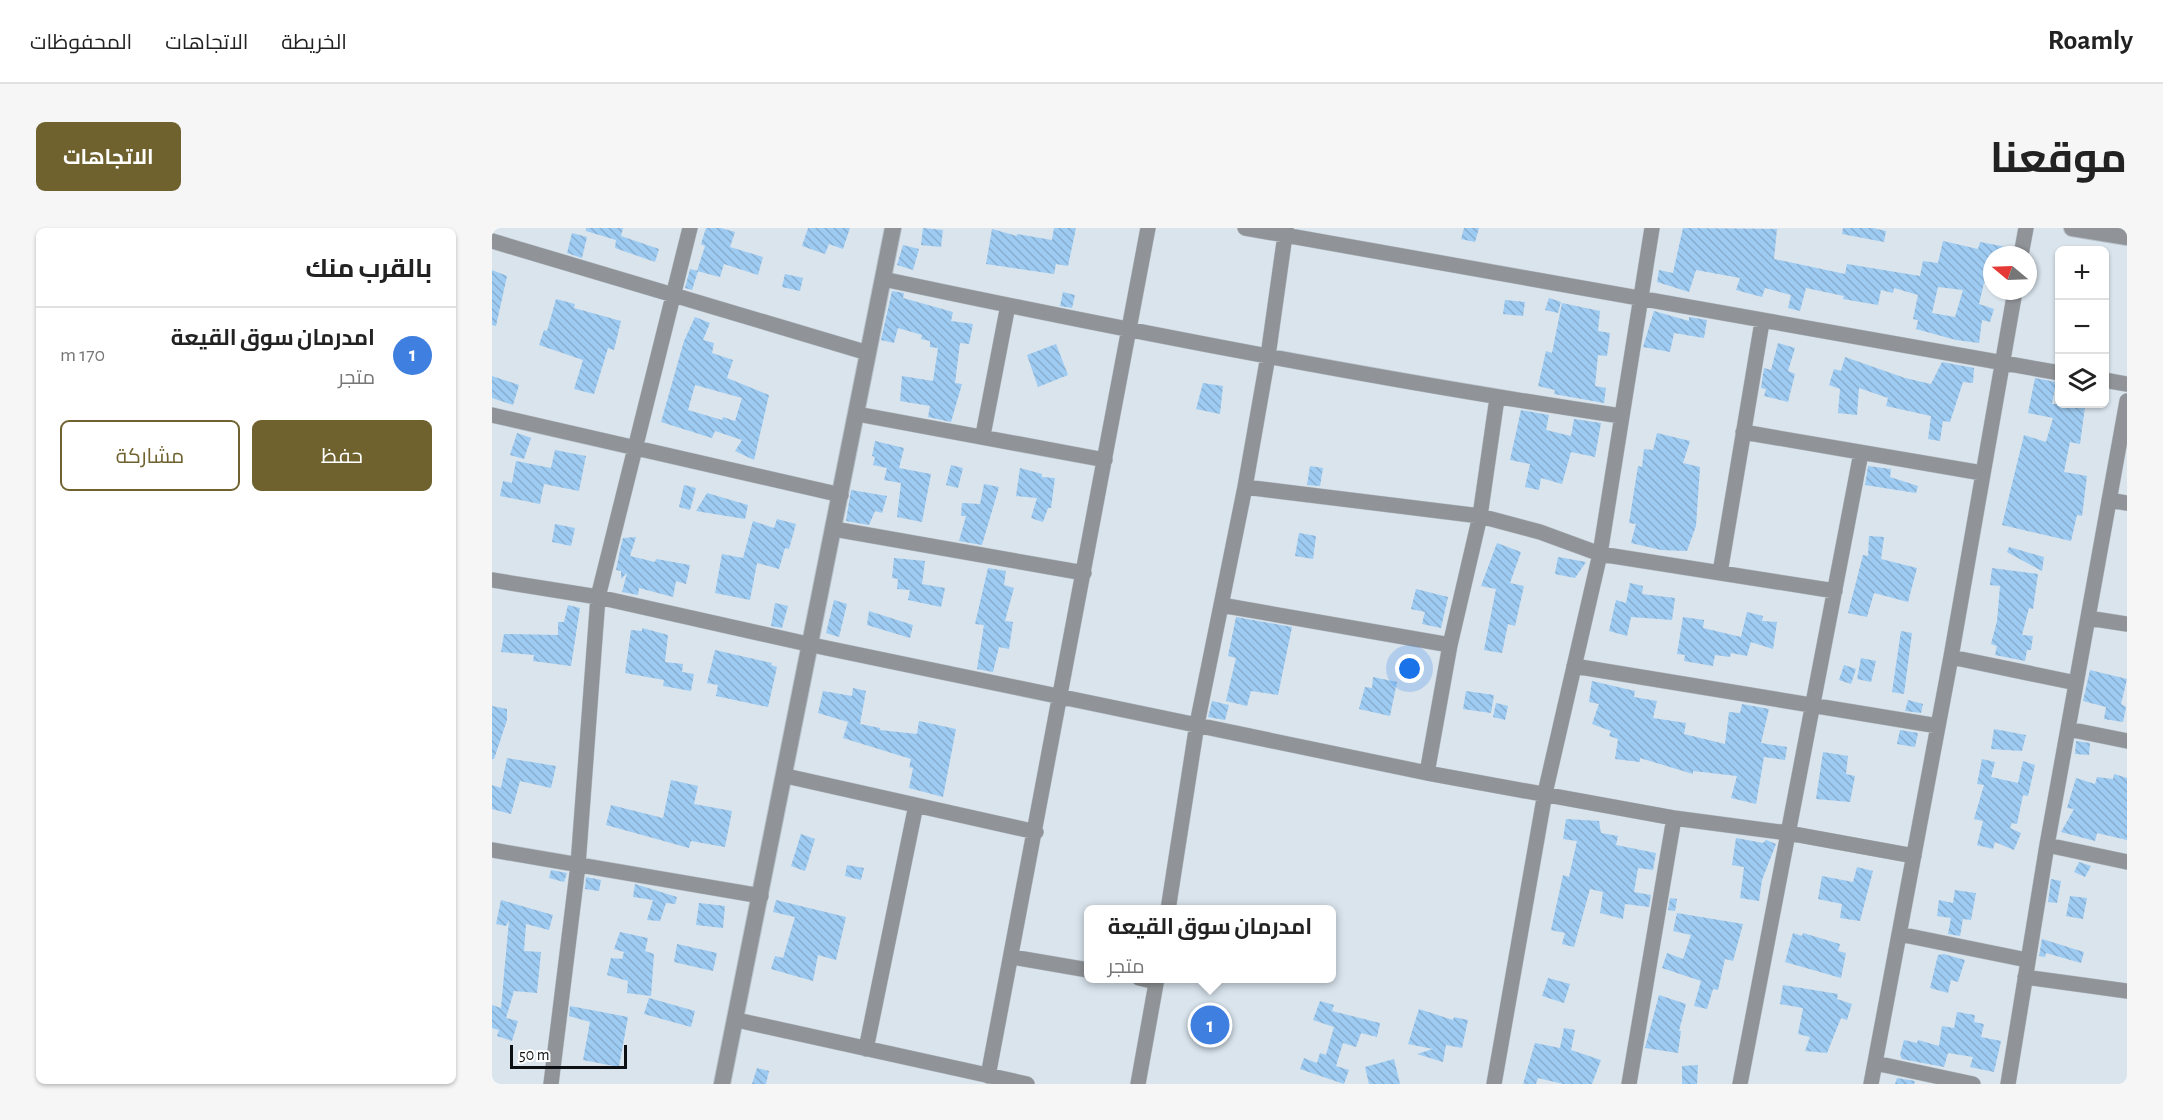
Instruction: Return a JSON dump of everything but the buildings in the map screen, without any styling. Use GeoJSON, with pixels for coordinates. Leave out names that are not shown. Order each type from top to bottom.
{"type":"FeatureCollection","features":[{"type":"Feature","properties":{"kind":"street"},"geometry":{"type":"LineString","coordinates":[[551,1084],[578,865],[598,597],[633,449],[690,228]]}},
{"type":"Feature","properties":{"kind":"street"},"geometry":{"type":"LineString","coordinates":[[722,1084],[786,776],[893,228]]}},
{"type":"Feature","properties":{"kind":"street"},"geometry":{"type":"LineString","coordinates":[[988,1077],[1013,957],[1059,696],[1148,228]]}},
{"type":"Feature","properties":{"kind":"street"},"geometry":{"type":"LineString","coordinates":[[1245,228],[1286,232],[1640,297],[1762,322],[2055,372]]}},
{"type":"Feature","properties":{"kind":"street"},"geometry":{"type":"LineString","coordinates":[[1494,1084],[1545,793],[1600,554],[1652,228]]}},
{"type":"Feature","properties":{"kind":"street"},"geometry":{"type":"LineString","coordinates":[[2023,246],[2026,228]]}},
{"type":"Feature","properties":{"kind":"street"},"geometry":{"type":"LineString","coordinates":[[2072,228],[2127,237]]}},
{"type":"Feature","properties":{"kind":"street"},"geometry":{"type":"LineString","coordinates":[[1169,905],[1197,724],[1245,487],[1268,356],[1286,232]]}},
{"type":"Feature","properties":{"kind":"street"},"geometry":{"type":"LineString","coordinates":[[492,241],[868,353]]}},
{"type":"Feature","properties":{"kind":"street"},"geometry":{"type":"LineString","coordinates":[[883,279],[1268,356],[1497,398],[1621,416]]}},
{"type":"Feature","properties":{"kind":"street"},"geometry":{"type":"LineString","coordinates":[[1871,1084],[1951,657],[2013,300]]}},
{"type":"Feature","properties":{"kind":"street"},"geometry":{"type":"LineString","coordinates":[[983,435],[1008,305]]}},
{"type":"Feature","properties":{"kind":"street"},"geometry":{"type":"LineString","coordinates":[[1720,573],[1762,322]]}},
{"type":"Feature","properties":{"kind":"street"},"geometry":{"type":"LineString","coordinates":[[2109,381],[2127,384]]}},
{"type":"Feature","properties":{"kind":"street"},"geometry":{"type":"LineString","coordinates":[[1427,773],[1450,645],[1479,516],[1497,398]]}},
{"type":"Feature","properties":{"kind":"street"},"geometry":{"type":"LineString","coordinates":[[2008,1084],[2047,845],[2127,401]]}},
{"type":"Feature","properties":{"kind":"street"},"geometry":{"type":"LineString","coordinates":[[857,414],[983,435],[1105,460]]}},
{"type":"Feature","properties":{"kind":"street"},"geometry":{"type":"LineString","coordinates":[[492,415],[841,495]]}},
{"type":"Feature","properties":{"kind":"street"},"geometry":{"type":"LineString","coordinates":[[1743,432],[1982,473]]}},
{"type":"Feature","properties":{"kind":"street"},"geometry":{"type":"LineString","coordinates":[[1740,1084],[1861,453]]}},
{"type":"Feature","properties":{"kind":"street"},"geometry":{"type":"LineString","coordinates":[[1245,487],[1479,516],[1540,532],[1600,554],[1835,591]]}},
{"type":"Feature","properties":{"kind":"street"},"geometry":{"type":"LineString","coordinates":[[2109,500],[2127,502]]}},
{"type":"Feature","properties":{"kind":"street"},"geometry":{"type":"LineString","coordinates":[[834,530],[1084,573]]}},
{"type":"Feature","properties":{"kind":"street"},"geometry":{"type":"LineString","coordinates":[[492,580],[598,597],[812,645],[1427,773],[1674,818],[1788,833],[1914,856]]}},
{"type":"Feature","properties":{"kind":"street"},"geometry":{"type":"LineString","coordinates":[[1221,605],[1450,645]]}},
{"type":"Feature","properties":{"kind":"street"},"geometry":{"type":"LineString","coordinates":[[2088,618],[2127,624]]}},
{"type":"Feature","properties":{"kind":"street"},"geometry":{"type":"LineString","coordinates":[[1951,657],[2076,683]]}},
{"type":"Feature","properties":{"kind":"street"},"geometry":{"type":"LineString","coordinates":[[1574,666],[1938,726]]}},
{"type":"Feature","properties":{"kind":"street"},"geometry":{"type":"LineString","coordinates":[[2068,729],[2127,741]]}},
{"type":"Feature","properties":{"kind":"street"},"geometry":{"type":"LineString","coordinates":[[786,776],[1036,832]]}},
{"type":"Feature","properties":{"kind":"street"},"geometry":{"type":"LineString","coordinates":[[866,1049],[916,805]]}},
{"type":"Feature","properties":{"kind":"street"},"geometry":{"type":"LineString","coordinates":[[1629,1084],[1674,818]]}},
{"type":"Feature","properties":{"kind":"street"},"geometry":{"type":"LineString","coordinates":[[2047,845],[2127,862]]}},
{"type":"Feature","properties":{"kind":"street"},"geometry":{"type":"LineString","coordinates":[[492,850],[761,896]]}},
{"type":"Feature","properties":{"kind":"street"},"geometry":{"type":"LineString","coordinates":[[1899,934],[2027,960]]}},
{"type":"Feature","properties":{"kind":"street"},"geometry":{"type":"LineString","coordinates":[[1013,957],[1084,969]]}},
{"type":"Feature","properties":{"kind":"street"},"geometry":{"type":"LineString","coordinates":[[2025,977],[2127,991]]}},
{"type":"Feature","properties":{"kind":"street"},"geometry":{"type":"LineString","coordinates":[[1138,1084],[1156,983]]}},
{"type":"Feature","properties":{"kind":"street"},"geometry":{"type":"LineString","coordinates":[[737,1020],[866,1049],[966,1078],[988,1077],[1027,1084]]}},
{"type":"Feature","properties":{"kind":"street"},"geometry":{"type":"LineString","coordinates":[[1875,1063],[1973,1084]]}},
{"type":"Feature","properties":{"kind":"place","name":"امدرمان سوق القيعة"},"geometry":{"type":"Point","coordinates":[1210,1025]}}]}
